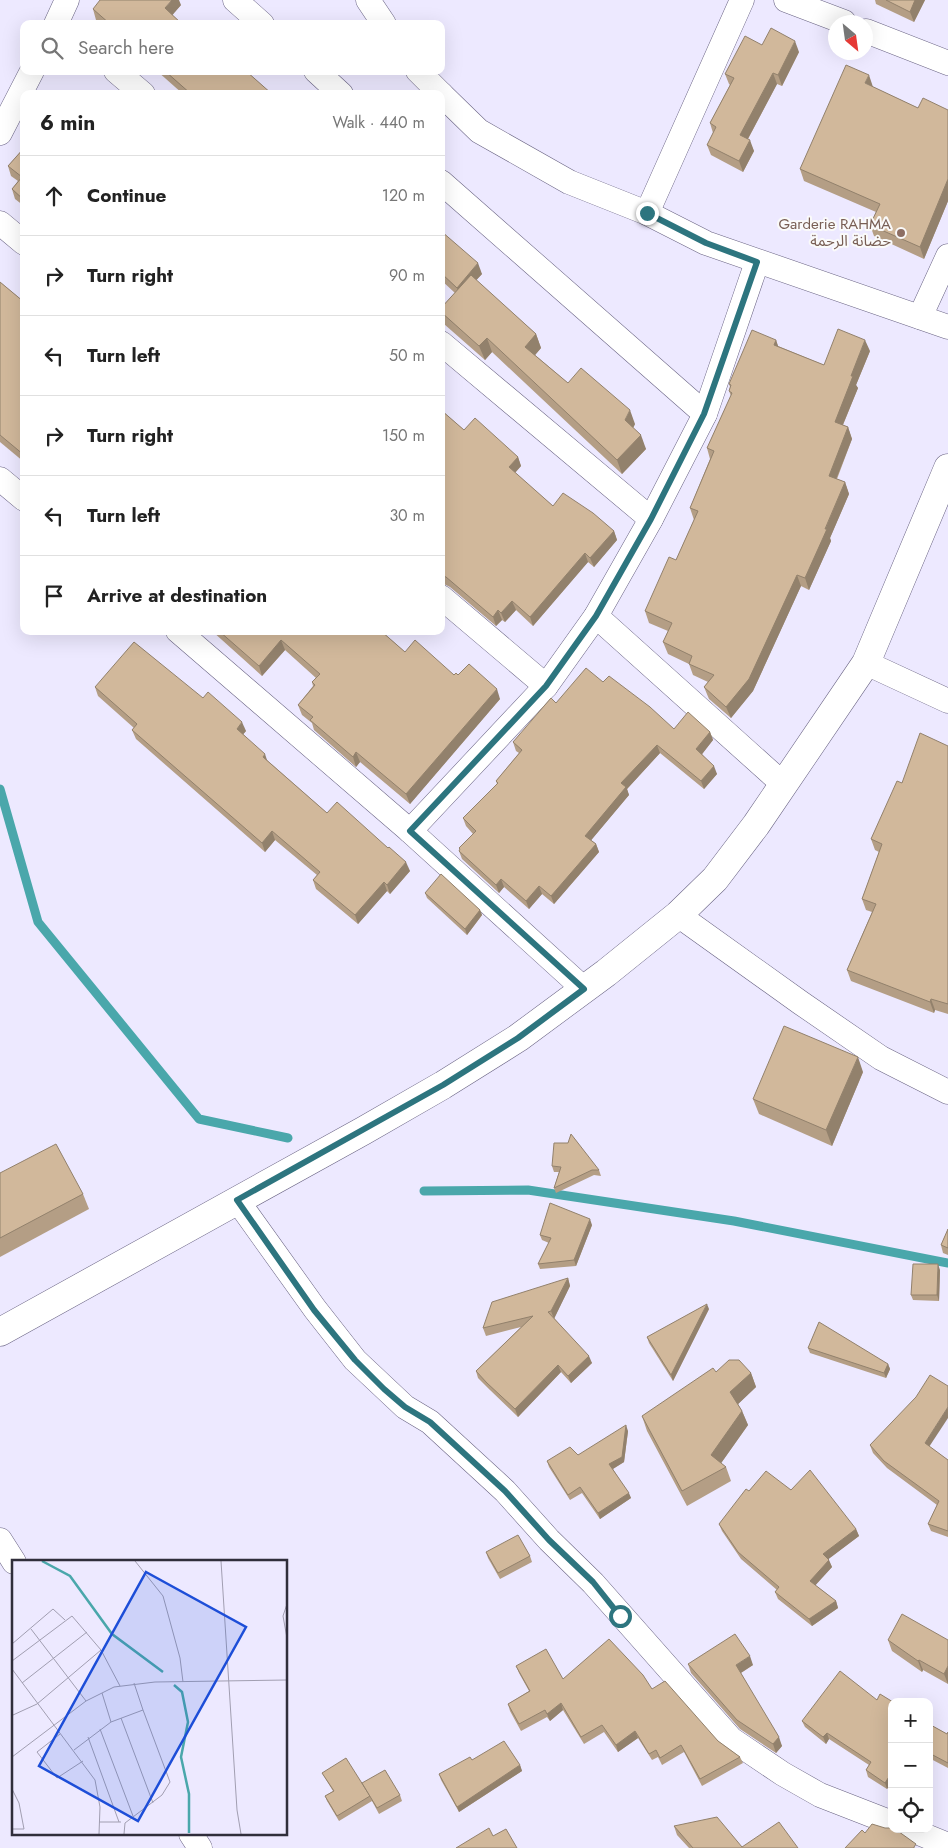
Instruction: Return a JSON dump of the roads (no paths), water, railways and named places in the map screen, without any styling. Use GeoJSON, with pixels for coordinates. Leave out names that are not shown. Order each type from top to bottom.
{"type":"FeatureCollection","features":[{"type":"Feature","properties":{"kind":"street"},"geometry":{"type":"LineString","coordinates":[[58,20],[67,0]]}},
{"type":"Feature","properties":{"kind":"street"},"geometry":{"type":"LineString","coordinates":[[235,0],[258,20]]}},
{"type":"Feature","properties":{"kind":"street"},"geometry":{"type":"LineString","coordinates":[[368,0],[381,20]]}},
{"type":"Feature","properties":{"kind":"street"},"geometry":{"type":"LineString","coordinates":[[647,213],[742,0]]}},
{"type":"Feature","properties":{"kind":"street"},"geometry":{"type":"LineString","coordinates":[[786,0],[828,16]]}},
{"type":"Feature","properties":{"kind":"street"},"geometry":{"type":"LineString","coordinates":[[873,34],[948,63]]}},
{"type":"Feature","properties":{"kind":"street"},"geometry":{"type":"LineString","coordinates":[[22,90],[30,75]]}},
{"type":"Feature","properties":{"kind":"street"},"geometry":{"type":"LineString","coordinates":[[121,75],[138,90]]}},
{"type":"Feature","properties":{"kind":"street"},"geometry":{"type":"LineString","coordinates":[[320,75],[337,90]]}},
{"type":"Feature","properties":{"kind":"street"},"geometry":{"type":"LineString","coordinates":[[422,75],[437,90]]}},
{"type":"Feature","properties":{"kind":"street"},"geometry":{"type":"LineString","coordinates":[[0,133],[20,94]]}},
{"type":"Feature","properties":{"kind":"street"},"geometry":{"type":"LineString","coordinates":[[445,98],[479,131],[569,182],[647,213],[706,243],[948,327]]}},
{"type":"Feature","properties":{"kind":"street"},"geometry":{"type":"LineString","coordinates":[[445,186],[704,414]]}},
{"type":"Feature","properties":{"kind":"street"},"geometry":{"type":"LineString","coordinates":[[0,223],[20,240]]}},
{"type":"Feature","properties":{"kind":"street"},"geometry":{"type":"LineString","coordinates":[[920,317],[948,256]]}},
{"type":"Feature","properties":{"kind":"street"},"geometry":{"type":"LineString","coordinates":[[410,831],[546,686],[596,616],[651,519],[704,414],[757,262]]}},
{"type":"Feature","properties":{"kind":"street"},"geometry":{"type":"LineString","coordinates":[[445,346],[651,519]]}},
{"type":"Feature","properties":{"kind":"street"},"geometry":{"type":"LineString","coordinates":[[0,1332],[443,1085],[518,1038],[678,915],[715,879],[756,825],[866,663],[948,468]]}},
{"type":"Feature","properties":{"kind":"street"},"geometry":{"type":"LineString","coordinates":[[0,479],[20,496]]}},
{"type":"Feature","properties":{"kind":"street"},"geometry":{"type":"LineString","coordinates":[[445,600],[546,686]]}},
{"type":"Feature","properties":{"kind":"street"},"geometry":{"type":"LineString","coordinates":[[596,616],[783,784]]}},
{"type":"Feature","properties":{"kind":"street"},"geometry":{"type":"LineString","coordinates":[[183,635],[410,831],[584,989]]}},
{"type":"Feature","properties":{"kind":"street"},"geometry":{"type":"LineString","coordinates":[[866,663],[948,701]]}},
{"type":"Feature","properties":{"kind":"street"},"geometry":{"type":"LineString","coordinates":[[678,915],[801,1004],[881,1058],[948,1092]]}},
{"type":"Feature","properties":{"kind":"street"},"geometry":{"type":"LineString","coordinates":[[237,1200],[314,1310],[355,1360],[384,1389],[405,1407],[430,1422],[505,1491],[549,1540],[593,1582],[731,1739],[783,1774],[820,1795],[888,1821]]}},
{"type":"Feature","properties":{"kind":"street"},"geometry":{"type":"LineString","coordinates":[[0,1540],[13,1560]]}},
{"type":"Feature","properties":{"kind":"street"},"geometry":{"type":"LineString","coordinates":[[919,1833],[948,1845]]}},
{"type":"Feature","properties":{"kind":"street"},"geometry":{"type":"LineString","coordinates":[[192,1836],[200,1848]]}},
{"type":"Feature","properties":{"kind":"waterway"},"geometry":{"type":"LineString","coordinates":[[0,789],[38,922],[199,1119],[288,1138]]}},
{"type":"Feature","properties":{"kind":"waterway"},"geometry":{"type":"LineString","coordinates":[[424,1191],[528,1190],[734,1221],[948,1263]]}},
{"type":"Feature","properties":{"kind":"place","name":"Garderie RAHMA حضانة الرحمة"},"geometry":{"type":"Point","coordinates":[901,233]}}]}
